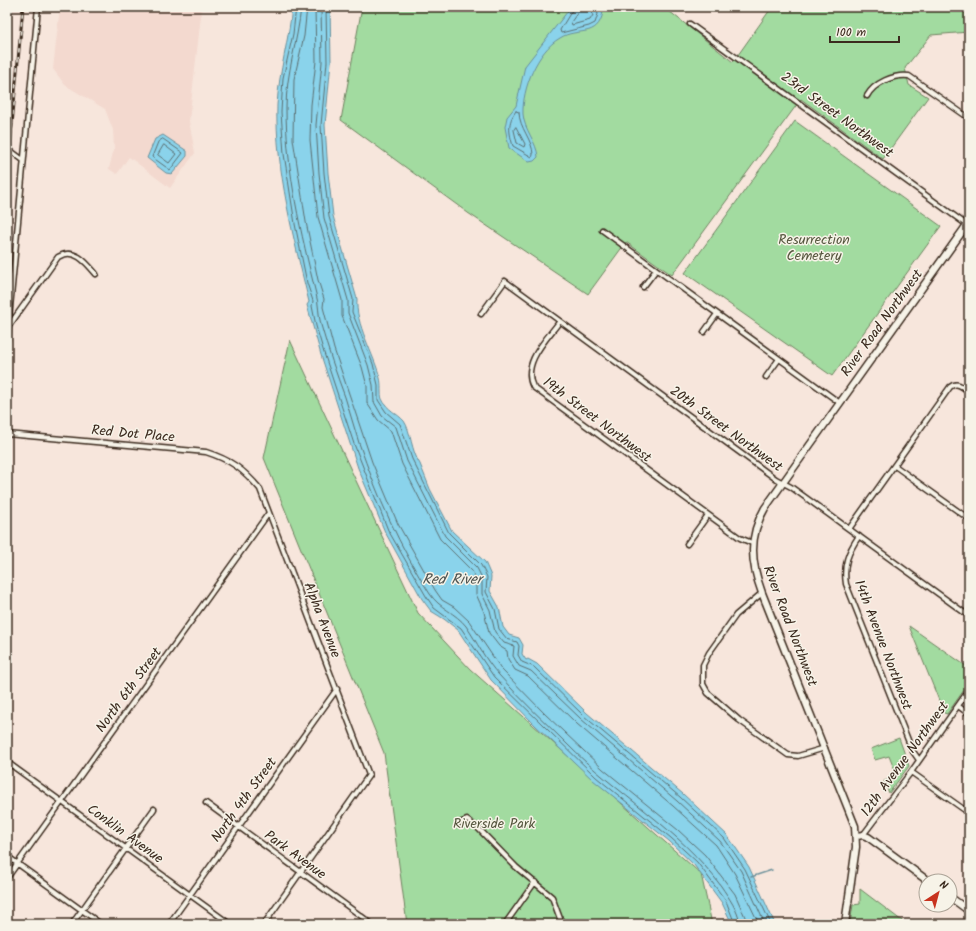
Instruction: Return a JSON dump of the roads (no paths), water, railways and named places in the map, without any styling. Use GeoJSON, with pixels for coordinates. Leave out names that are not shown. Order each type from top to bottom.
{"type":"FeatureCollection","features":[{"type":"Feature","properties":{"kind":"street"},"geometry":{"type":"LineString","coordinates":[[7,340],[38,7]]}},
{"type":"Feature","properties":{"kind":"street","name":"23rd Street Northwest"},"geometry":{"type":"LineString","coordinates":[[690,24],[968,224]]}},
{"type":"Feature","properties":{"kind":"street"},"geometry":{"type":"LineString","coordinates":[[867,96],[871,89],[880,84],[897,76],[909,76],[969,118]]}},
{"type":"Feature","properties":{"kind":"street"},"geometry":{"type":"LineString","coordinates":[[7,148],[23,160]]}},
{"type":"Feature","properties":{"kind":"street","name":"River Road Northwest"},"geometry":{"type":"LineString","coordinates":[[845,924],[860,835],[762,593],[754,569],[752,543],[756,527],[762,514],[968,224]]}},
{"type":"Feature","properties":{"kind":"street"},"geometry":{"type":"LineString","coordinates":[[602,230],[840,403]]}},
{"type":"Feature","properties":{"kind":"street"},"geometry":{"type":"LineString","coordinates":[[9,326],[58,257],[63,254],[76,255],[96,274]]}},
{"type":"Feature","properties":{"kind":"street"},"geometry":{"type":"LineString","coordinates":[[643,287],[656,270]]}},
{"type":"Feature","properties":{"kind":"street","name":"20th Street Northwest"},"geometry":{"type":"LineString","coordinates":[[481,314],[505,281],[770,475],[784,483],[859,536],[969,616]]}},
{"type":"Feature","properties":{"kind":"street"},"geometry":{"type":"LineString","coordinates":[[704,332],[717,314]]}},
{"type":"Feature","properties":{"kind":"street","name":"19th Street Northwest"},"geometry":{"type":"LineString","coordinates":[[560,321],[530,365],[529,378],[533,386],[740,538],[752,543]]}},
{"type":"Feature","properties":{"kind":"street"},"geometry":{"type":"LineString","coordinates":[[766,377],[779,359]]}},
{"type":"Feature","properties":{"kind":"street"},"geometry":{"type":"LineString","coordinates":[[849,529],[954,384],[958,384],[969,392]]}},
{"type":"Feature","properties":{"kind":"street","name":"Red Dot Place"},"geometry":{"type":"LineString","coordinates":[[7,434],[206,452],[232,462],[249,476]]}},
{"type":"Feature","properties":{"kind":"street"},"geometry":{"type":"LineString","coordinates":[[894,466],[969,520]]}},
{"type":"Feature","properties":{"kind":"street","name":"Alpha Avenue"},"geometry":{"type":"LineString","coordinates":[[249,476],[260,489],[268,514],[369,775],[301,872]]}},
{"type":"Feature","properties":{"kind":"street","name":"North 6th Street"},"geometry":{"type":"LineString","coordinates":[[7,878],[268,514]]}},
{"type":"Feature","properties":{"kind":"street"},"geometry":{"type":"LineString","coordinates":[[688,544],[708,515]]}},
{"type":"Feature","properties":{"kind":"street","name":"14th Avenue Northwest"},"geometry":{"type":"LineString","coordinates":[[859,536],[848,554],[845,563],[846,584],[912,750],[919,760]]}},
{"type":"Feature","properties":{"kind":"street"},"geometry":{"type":"LineString","coordinates":[[762,593],[736,615],[709,653],[702,671],[705,689],[739,720],[788,755],[798,756],[825,748]]}},
{"type":"Feature","properties":{"kind":"street","name":"North 4th Street"},"geometry":{"type":"LineString","coordinates":[[169,924],[337,689]]}},
{"type":"Feature","properties":{"kind":"street","name":"12th Avenue Northwest"},"geometry":{"type":"LineString","coordinates":[[860,835],[911,772],[969,690]]}},
{"type":"Feature","properties":{"kind":"street"},"geometry":{"type":"LineString","coordinates":[[958,706],[969,714]]}},
{"type":"Feature","properties":{"kind":"street","name":"Conklin Avenue"},"geometry":{"type":"LineString","coordinates":[[7,762],[230,924]]}},
{"type":"Feature","properties":{"kind":"street"},"geometry":{"type":"LineString","coordinates":[[911,772],[969,813]]}},
{"type":"Feature","properties":{"kind":"street","name":"Park Avenue"},"geometry":{"type":"LineString","coordinates":[[206,803],[372,924]]}},
{"type":"Feature","properties":{"kind":"street"},"geometry":{"type":"LineString","coordinates":[[72,924],[154,809]]}},
{"type":"Feature","properties":{"kind":"street"},"geometry":{"type":"LineString","coordinates":[[460,823],[467,820],[478,828],[516,867],[552,897],[562,924]]}},
{"type":"Feature","properties":{"kind":"street"},"geometry":{"type":"LineString","coordinates":[[860,835],[918,874]]}},
{"type":"Feature","properties":{"kind":"street"},"geometry":{"type":"LineString","coordinates":[[7,856],[101,924]]}},
{"type":"Feature","properties":{"kind":"street"},"geometry":{"type":"LineString","coordinates":[[264,924],[301,872]]}},
{"type":"Feature","properties":{"kind":"street"},"geometry":{"type":"LineString","coordinates":[[504,924],[535,882]]}},
{"type":"Feature","properties":{"kind":"street"},"geometry":{"type":"LineString","coordinates":[[958,903],[969,911]]}},
{"type":"Feature","properties":{"kind":"water","name":"Red River"},"geometry":{"type":"Polygon","coordinates":[[[292,7],[330,7],[331,62],[325,125],[328,173],[333,216],[357,299],[359,319],[380,378],[381,395],[384,403],[404,421],[417,459],[430,489],[452,531],[485,562],[491,576],[490,591],[499,607],[503,627],[509,635],[519,638],[523,645],[522,654],[526,660],[528,659],[537,664],[587,713],[683,794],[727,835],[749,867],[775,924],[732,924],[722,903],[694,865],[669,841],[593,780],[535,725],[491,680],[458,630],[431,611],[422,599],[385,532],[358,468],[321,355],[307,305],[309,302],[297,254],[282,179],[277,129],[277,105],[292,7]]]}},
{"type":"Feature","properties":{"kind":"water"},"geometry":{"type":"Polygon","coordinates":[[[571,7],[598,7],[603,12],[597,26],[586,31],[567,35],[552,44],[544,52],[532,72],[525,93],[523,114],[538,157],[534,161],[529,162],[509,148],[505,127],[507,117],[516,106],[525,66],[571,7]]]}},
{"type":"Feature","properties":{"kind":"water"},"geometry":{"type":"Polygon","coordinates":[[[163,135],[187,151],[187,156],[172,174],[166,173],[147,158],[155,139],[163,135]]]}},
{"type":"Feature","properties":{"kind":"waterway"},"geometry":{"type":"LineString","coordinates":[[751,877],[772,870]]}},
{"type":"Feature","properties":{"kind":"railway"},"geometry":{"type":"LineString","coordinates":[[7,178],[23,7]]}},
{"type":"Feature","properties":{"kind":"park label","name":"Resurrection Cemetery"},"geometry":{"type":"Point","coordinates":[814,248]}},
{"type":"Feature","properties":{"kind":"park label","name":"Riverside Park"},"geometry":{"type":"Point","coordinates":[494,824]}}]}
